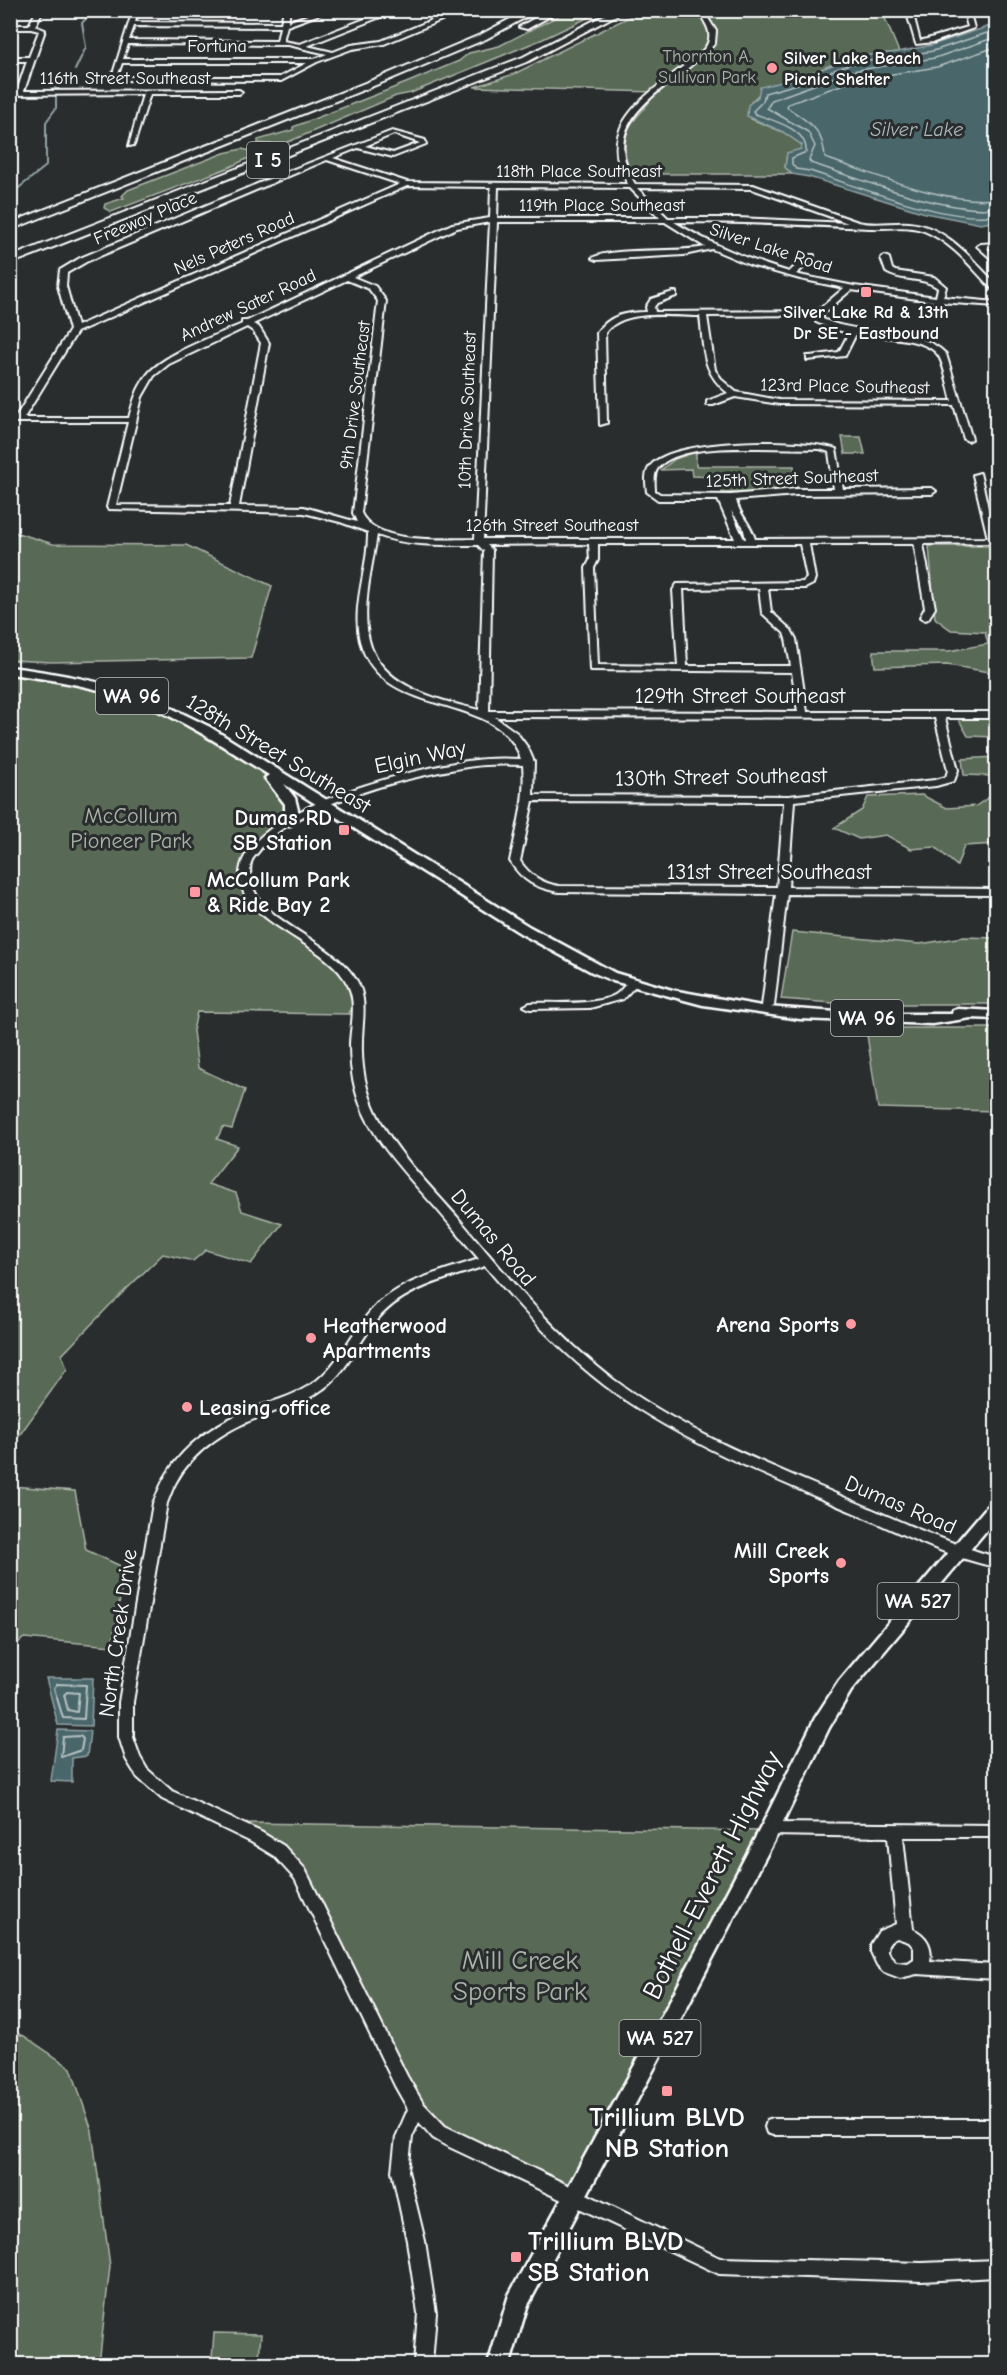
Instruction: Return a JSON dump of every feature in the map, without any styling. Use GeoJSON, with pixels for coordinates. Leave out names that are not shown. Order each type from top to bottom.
{"type":"FeatureCollection","features":[{"type":"Feature","properties":{"kind":"highway","name":"I 5"},"geometry":{"type":"LineString","coordinates":[[10,227],[366,86],[483,37],[535,10]]}},
{"type":"Feature","properties":{"kind":"highway"},"geometry":{"type":"LineString","coordinates":[[366,86],[515,32],[557,10]]}},
{"type":"Feature","properties":{"kind":"highway"},"geometry":{"type":"LineString","coordinates":[[526,59],[614,10]]}},
{"type":"Feature","properties":{"kind":"highway","name":"I 5"},"geometry":{"type":"LineString","coordinates":[[10,261],[526,59],[622,10]]}},
{"type":"Feature","properties":{"kind":"main road","name":"128th Street Southeast"},"geometry":{"type":"LineString","coordinates":[[10,670],[73,680],[143,700],[206,730],[525,930],[585,961]]}},
{"type":"Feature","properties":{"kind":"main road"},"geometry":{"type":"LineString","coordinates":[[257,763],[291,801],[293,813],[287,822]]}},
{"type":"Feature","properties":{"kind":"main road","name":"WA 96"},"geometry":{"type":"LineString","coordinates":[[585,961],[592,968],[633,983],[696,1000],[768,1012],[881,1019],[953,1019],[966,1015]]}},
{"type":"Feature","properties":{"kind":"main road","name":"WA 96"},"geometry":{"type":"LineString","coordinates":[[585,961],[598,961],[639,976],[703,994],[768,1006],[860,1012],[952,1012],[966,1015],[996,1015]]}},
{"type":"Feature","properties":{"kind":"main road","name":"Bothell-Everett Highway"},"geometry":{"type":"LineString","coordinates":[[499,2364],[517,2302],[770,1829],[822,1723],[845,1686],[996,1508]]}},
{"type":"Feature","properties":{"kind":"street"},"geometry":{"type":"LineString","coordinates":[[31,27],[40,10]]}},
{"type":"Feature","properties":{"kind":"street"},"geometry":{"type":"LineString","coordinates":[[136,10],[113,79],[283,79],[315,61],[351,47],[382,43],[463,10]]}},
{"type":"Feature","properties":{"kind":"street"},"geometry":{"type":"LineString","coordinates":[[280,43],[287,10]]}},
{"type":"Feature","properties":{"kind":"street"},"geometry":{"type":"LineString","coordinates":[[131,24],[284,25],[328,10]]}},
{"type":"Feature","properties":{"kind":"street"},"geometry":{"type":"LineString","coordinates":[[303,45],[395,10]]}},
{"type":"Feature","properties":{"kind":"street","name":"Silver Lake Road"},"geometry":{"type":"LineString","coordinates":[[700,10],[713,31],[712,43],[647,97],[624,126],[619,147],[620,159],[633,186],[644,200],[667,221],[713,247],[791,274],[849,288],[939,300],[996,304]]}},
{"type":"Feature","properties":{"kind":"street"},"geometry":{"type":"LineString","coordinates":[[909,10],[918,43],[932,41],[971,28],[966,10]]}},
{"type":"Feature","properties":{"kind":"street"},"geometry":{"type":"LineString","coordinates":[[10,27],[31,27],[42,30],[20,93]]}},
{"type":"Feature","properties":{"kind":"street"},"geometry":{"type":"LineString","coordinates":[[125,42],[280,43],[303,45],[333,54]]}},
{"type":"Feature","properties":{"kind":"street"},"geometry":{"type":"LineString","coordinates":[[10,59],[31,59]]}},
{"type":"Feature","properties":{"kind":"street","name":"Fortuna"},"geometry":{"type":"LineString","coordinates":[[119,61],[315,61]]}},
{"type":"Feature","properties":{"kind":"street","name":"116th Street Southeast"},"geometry":{"type":"LineString","coordinates":[[10,93],[239,92]]}},
{"type":"Feature","properties":{"kind":"street"},"geometry":{"type":"LineString","coordinates":[[131,145],[147,93]]}},
{"type":"Feature","properties":{"kind":"street","name":"Freeway Place"},"geometry":{"type":"LineString","coordinates":[[74,330],[61,280],[63,272],[71,266],[326,158],[394,132],[423,141],[423,144],[393,156],[358,146]]}},
{"type":"Feature","properties":{"kind":"street"},"geometry":{"type":"LineString","coordinates":[[326,158],[406,184]]}},
{"type":"Feature","properties":{"kind":"street","name":"118th Place Southeast"},"geometry":{"type":"LineString","coordinates":[[406,184],[753,188],[848,220],[855,225]]}},
{"type":"Feature","properties":{"kind":"street","name":"Nels Peters Road"},"geometry":{"type":"LineString","coordinates":[[74,330],[406,184]]}},
{"type":"Feature","properties":{"kind":"street","name":"10th Drive Southeast"},"geometry":{"type":"LineString","coordinates":[[484,714],[488,550],[479,541],[495,186]]}},
{"type":"Feature","properties":{"kind":"street","name":"119th Place Southeast"},"geometry":{"type":"LineString","coordinates":[[492,220],[737,219],[855,225],[908,225],[924,228],[949,243],[996,288]]}},
{"type":"Feature","properties":{"kind":"street","name":"Andrew Sater Road"},"geometry":{"type":"LineString","coordinates":[[111,507],[132,420],[144,384],[166,362],[456,226],[492,220]]}},
{"type":"Feature","properties":{"kind":"street"},"geometry":{"type":"LineString","coordinates":[[996,245],[981,246],[996,261]]}},
{"type":"Feature","properties":{"kind":"street"},"geometry":{"type":"LineString","coordinates":[[596,258],[615,255],[686,253],[713,247]]}},
{"type":"Feature","properties":{"kind":"street"},"geometry":{"type":"LineString","coordinates":[[791,274],[811,257]]}},
{"type":"Feature","properties":{"kind":"street"},"geometry":{"type":"LineString","coordinates":[[885,258],[892,273],[937,281],[942,287],[939,300]]}},
{"type":"Feature","properties":{"kind":"street","name":"9th Drive Southeast"},"geometry":{"type":"LineString","coordinates":[[346,277],[373,288],[382,301],[357,513],[361,522],[373,532]]}},
{"type":"Feature","properties":{"kind":"street"},"geometry":{"type":"LineString","coordinates":[[603,423],[601,333],[606,325],[616,319],[629,314],[651,313],[819,313],[849,288]]}},
{"type":"Feature","properties":{"kind":"street"},"geometry":{"type":"LineString","coordinates":[[651,313],[650,307],[654,301],[673,294]]}},
{"type":"Feature","properties":{"kind":"street"},"geometry":{"type":"LineString","coordinates":[[703,313],[711,370],[720,383],[734,394],[710,404]]}},
{"type":"Feature","properties":{"kind":"street"},"geometry":{"type":"LineString","coordinates":[[819,313],[819,320],[825,324],[854,331],[919,340],[938,349],[942,354],[968,439]]}},
{"type":"Feature","properties":{"kind":"street"},"geometry":{"type":"LineString","coordinates":[[234,508],[265,343],[256,329],[245,323]]}},
{"type":"Feature","properties":{"kind":"street"},"geometry":{"type":"LineString","coordinates":[[14,420],[74,330]]}},
{"type":"Feature","properties":{"kind":"street"},"geometry":{"type":"LineString","coordinates":[[810,358],[842,354],[854,331]]}},
{"type":"Feature","properties":{"kind":"street","name":"123rd Place Southeast"},"geometry":{"type":"LineString","coordinates":[[734,394],[779,402],[956,403]]}},
{"type":"Feature","properties":{"kind":"street"},"geometry":{"type":"LineString","coordinates":[[14,420],[132,420]]}},
{"type":"Feature","properties":{"kind":"street","name":"125th Street Southeast"},"geometry":{"type":"LineString","coordinates":[[839,491],[833,451],[828,449],[699,448],[672,454],[654,466],[650,474],[653,496],[731,498],[839,491],[932,491]]}},
{"type":"Feature","properties":{"kind":"street"},"geometry":{"type":"LineString","coordinates":[[977,475],[995,541]]}},
{"type":"Feature","properties":{"kind":"street"},"geometry":{"type":"LineString","coordinates":[[721,498],[726,512],[738,529],[740,542]]}},
{"type":"Feature","properties":{"kind":"street"},"geometry":{"type":"LineString","coordinates":[[731,498],[733,508],[747,526],[751,542]]}},
{"type":"Feature","properties":{"kind":"street","name":"126th Street Southeast"},"geometry":{"type":"LineString","coordinates":[[111,507],[304,510],[406,540],[995,541]]}},
{"type":"Feature","properties":{"kind":"street"},"geometry":{"type":"LineString","coordinates":[[373,532],[363,625],[364,642],[370,655],[379,668],[394,682],[425,697],[484,714],[514,735],[529,762],[528,798]]}},
{"type":"Feature","properties":{"kind":"street"},"geometry":{"type":"LineString","coordinates":[[593,541],[594,560],[590,568],[593,668],[796,669]]}},
{"type":"Feature","properties":{"kind":"street"},"geometry":{"type":"LineString","coordinates":[[683,669],[677,590],[680,586],[805,585],[810,582],[811,578],[804,542]]}},
{"type":"Feature","properties":{"kind":"street"},"geometry":{"type":"LineString","coordinates":[[918,542],[930,608],[925,617]]}},
{"type":"Feature","properties":{"kind":"street"},"geometry":{"type":"LineString","coordinates":[[763,585],[767,613],[788,632],[791,639],[803,714]]}},
{"type":"Feature","properties":{"kind":"street","name":"129th Street Southeast"},"geometry":{"type":"LineString","coordinates":[[484,714],[996,715]]}},
{"type":"Feature","properties":{"kind":"street","name":"130th Street Southeast"},"geometry":{"type":"LineString","coordinates":[[528,798],[789,799],[936,783],[950,779],[953,770],[939,716]]}},
{"type":"Feature","properties":{"kind":"street","name":"Elgin Way"},"geometry":{"type":"LineString","coordinates":[[323,803],[384,782],[461,765],[493,761],[529,762]]}},
{"type":"Feature","properties":{"kind":"street","name":"131st Street Southeast"},"geometry":{"type":"LineString","coordinates":[[528,798],[516,861],[524,875],[541,886],[782,891],[996,892]]}},
{"type":"Feature","properties":{"kind":"street"},"geometry":{"type":"LineString","coordinates":[[768,1006],[782,891],[789,799]]}},
{"type":"Feature","properties":{"kind":"street","name":"Dumas Road"},"geometry":{"type":"LineString","coordinates":[[323,803],[269,834],[248,856],[244,870],[247,888],[269,913],[324,953],[342,968],[353,983],[359,999],[356,1041],[360,1086],[369,1111],[390,1144],[533,1315],[610,1382],[693,1435],[960,1552],[996,1562]]}},
{"type":"Feature","properties":{"kind":"street"},"geometry":{"type":"LineString","coordinates":[[530,1006],[590,1005],[619,997],[633,983]]}},
{"type":"Feature","properties":{"kind":"street","name":"North Creek Drive"},"geometry":{"type":"LineString","coordinates":[[487,1261],[404,1292],[374,1314],[339,1366],[319,1386],[284,1403],[249,1415],[213,1435],[188,1456],[171,1478],[160,1503],[126,1702],[126,1737],[133,1758],[142,1773],[167,1795],[256,1837],[279,1851],[300,1874],[391,2061],[417,2108],[439,2132],[719,2266],[922,2272],[996,2269]]}},
{"type":"Feature","properties":{"kind":"street"},"geometry":{"type":"LineString","coordinates":[[770,1829],[996,1831]]}},
{"type":"Feature","properties":{"kind":"street"},"geometry":{"type":"LineString","coordinates":[[895,1829],[905,1932]]}},
{"type":"Feature","properties":{"kind":"street"},"geometry":{"type":"LineString","coordinates":[[916,1967],[924,1957],[924,1951],[918,1939],[905,1932],[897,1931],[884,1936],[880,1941],[879,1954],[884,1963],[895,1970],[903,1971],[916,1967],[996,1972]]}},
{"type":"Feature","properties":{"kind":"street"},"geometry":{"type":"LineString","coordinates":[[417,2108],[404,2137],[400,2171],[416,2241],[427,2313],[423,2364]]}},
{"type":"Feature","properties":{"kind":"street"},"geometry":{"type":"LineString","coordinates":[[773,2127],[996,2127]]}},
{"type":"Feature","properties":{"kind":"green space"},"geometry":{"type":"Polygon","coordinates":[[[568,11],[602,11],[543,39],[411,93],[396,96],[281,145],[258,143],[258,140],[293,130],[293,127],[459,61],[469,53],[499,46],[568,11]]]}},
{"type":"Feature","properties":{"kind":"green space","name":"Thornton A. Sullivan Park"},"geometry":{"type":"Polygon","coordinates":[[[641,11],[882,11],[899,52],[848,58],[799,78],[766,87],[751,102],[751,119],[783,132],[802,145],[802,149],[787,153],[785,167],[792,174],[629,174],[624,159],[625,137],[628,128],[656,92],[474,87],[514,74],[641,11]]]}},
{"type":"Feature","properties":{"kind":"green space"},"geometry":{"type":"Polygon","coordinates":[[[242,149],[259,153],[230,167],[111,212],[104,208],[105,204],[124,198],[122,196],[128,190],[224,153],[242,149]]]}},
{"type":"Feature","properties":{"kind":"green space"},"geometry":{"type":"Polygon","coordinates":[[[842,437],[861,437],[865,454],[845,454],[842,437]]]}},
{"type":"Feature","properties":{"kind":"green space"},"geometry":{"type":"Polygon","coordinates":[[[696,452],[696,466],[794,466],[797,488],[722,493],[720,477],[692,476],[691,469],[661,470],[675,459],[696,452]]]}},
{"type":"Feature","properties":{"kind":"green space"},"geometry":{"type":"Polygon","coordinates":[[[11,531],[53,544],[186,545],[272,586],[251,658],[52,662],[11,660],[11,531]]]}},
{"type":"Feature","properties":{"kind":"green space"},"geometry":{"type":"Polygon","coordinates":[[[929,546],[996,546],[996,673],[947,665],[875,667],[873,651],[949,651],[988,644],[985,632],[951,630],[935,618],[929,546]]]}},
{"type":"Feature","properties":{"kind":"green space","name":"McCollum Pioneer Park"},"geometry":{"type":"Polygon","coordinates":[[[11,670],[46,675],[143,700],[281,778],[289,815],[269,834],[244,870],[259,904],[342,967],[359,1011],[349,1011],[350,1014],[197,1012],[193,1031],[198,1068],[245,1090],[232,1129],[223,1127],[217,1139],[238,1146],[208,1184],[236,1193],[242,1211],[282,1224],[251,1264],[206,1250],[193,1261],[163,1254],[62,1355],[67,1369],[11,1447],[11,670]]]}},
{"type":"Feature","properties":{"kind":"green space"},"geometry":{"type":"Polygon","coordinates":[[[958,718],[996,718],[996,737],[968,736],[958,718]]]}},
{"type":"Feature","properties":{"kind":"green space"},"geometry":{"type":"Polygon","coordinates":[[[996,757],[996,791],[991,776],[964,775],[962,759],[996,757]]]}},
{"type":"Feature","properties":{"kind":"green space"},"geometry":{"type":"Polygon","coordinates":[[[996,792],[996,844],[964,846],[957,866],[935,847],[911,849],[886,835],[859,839],[834,828],[862,810],[868,797],[922,795],[947,808],[976,806],[996,792]]]}},
{"type":"Feature","properties":{"kind":"green space"},"geometry":{"type":"Polygon","coordinates":[[[792,932],[920,944],[964,937],[996,938],[996,1004],[846,1004],[781,999],[792,932]]]}},
{"type":"Feature","properties":{"kind":"green space"},"geometry":{"type":"Polygon","coordinates":[[[866,1028],[996,1028],[996,1111],[878,1108],[866,1028]]]}},
{"type":"Feature","properties":{"kind":"green space"},"geometry":{"type":"Polygon","coordinates":[[[11,1486],[75,1491],[86,1550],[125,1568],[112,1646],[24,1638],[11,1649],[11,1486]]]}},
{"type":"Feature","properties":{"kind":"green space","name":"Mill Creek Sports Park"},"geometry":{"type":"Polygon","coordinates":[[[239,1823],[763,1831],[573,2190],[442,2129],[418,2104],[294,1860],[239,1823]]]}},
{"type":"Feature","properties":{"kind":"green space"},"geometry":{"type":"Polygon","coordinates":[[[11,2031],[24,2036],[71,2068],[92,2131],[110,2266],[99,2364],[11,2364],[11,2031]]]}},
{"type":"Feature","properties":{"kind":"green space"},"geometry":{"type":"Polygon","coordinates":[[[214,2333],[261,2334],[259,2358],[212,2358],[214,2333]]]}},
{"type":"Feature","properties":{"kind":"water","name":"Silver Lake"},"geometry":{"type":"Polygon","coordinates":[[[996,24],[996,221],[981,224],[925,213],[809,177],[792,174],[785,167],[787,153],[801,149],[802,145],[783,132],[747,116],[748,105],[758,97],[760,87],[799,78],[853,57],[898,52],[932,45],[996,24]]]}},
{"type":"Feature","properties":{"kind":"water"},"geometry":{"type":"Polygon","coordinates":[[[46,1678],[93,1678],[91,1726],[58,1725],[46,1678]]]}},
{"type":"Feature","properties":{"kind":"water"},"geometry":{"type":"Polygon","coordinates":[[[58,1730],[90,1731],[87,1756],[72,1758],[72,1782],[51,1781],[58,1730]]]}},
{"type":"Feature","properties":{"kind":"waterway"},"geometry":{"type":"LineString","coordinates":[[75,70],[86,47],[82,23],[94,10]]}},
{"type":"Feature","properties":{"kind":"waterway"},"geometry":{"type":"LineString","coordinates":[[59,89],[50,86],[68,80]]}},
{"type":"Feature","properties":{"kind":"waterway"},"geometry":{"type":"LineString","coordinates":[[10,195],[46,166],[46,122],[56,108],[56,96]]}},
{"type":"Feature","properties":{"kind":"place","name":"Silver Lake Beach Picnic Shelter"},"geometry":{"type":"Point","coordinates":[772,68]}},
{"type":"Feature","properties":{"kind":"place","name":"Silver Lake Rd & 13th Dr SE - Eastbound"},"geometry":{"type":"Point","coordinates":[866,292]}},
{"type":"Feature","properties":{"kind":"place","name":"Dumas RD SB Station"},"geometry":{"type":"Point","coordinates":[344,830]}},
{"type":"Feature","properties":{"kind":"place","name":"McCollum Park & Ride Bay 2"},"geometry":{"type":"Point","coordinates":[195,892]}},
{"type":"Feature","properties":{"kind":"place","name":"Arena Sports"},"geometry":{"type":"Point","coordinates":[851,1324]}},
{"type":"Feature","properties":{"kind":"place","name":"Heatherwood Apartments"},"geometry":{"type":"Point","coordinates":[311,1338]}},
{"type":"Feature","properties":{"kind":"place","name":"Leasing office"},"geometry":{"type":"Point","coordinates":[187,1407]}},
{"type":"Feature","properties":{"kind":"place","name":"Mill Creek Sports"},"geometry":{"type":"Point","coordinates":[841,1563]}},
{"type":"Feature","properties":{"kind":"place","name":"Trillium BLVD NB Station"},"geometry":{"type":"Point","coordinates":[667,2091]}},
{"type":"Feature","properties":{"kind":"place","name":"Trillium BLVD SB Station"},"geometry":{"type":"Point","coordinates":[516,2257]}}]}
